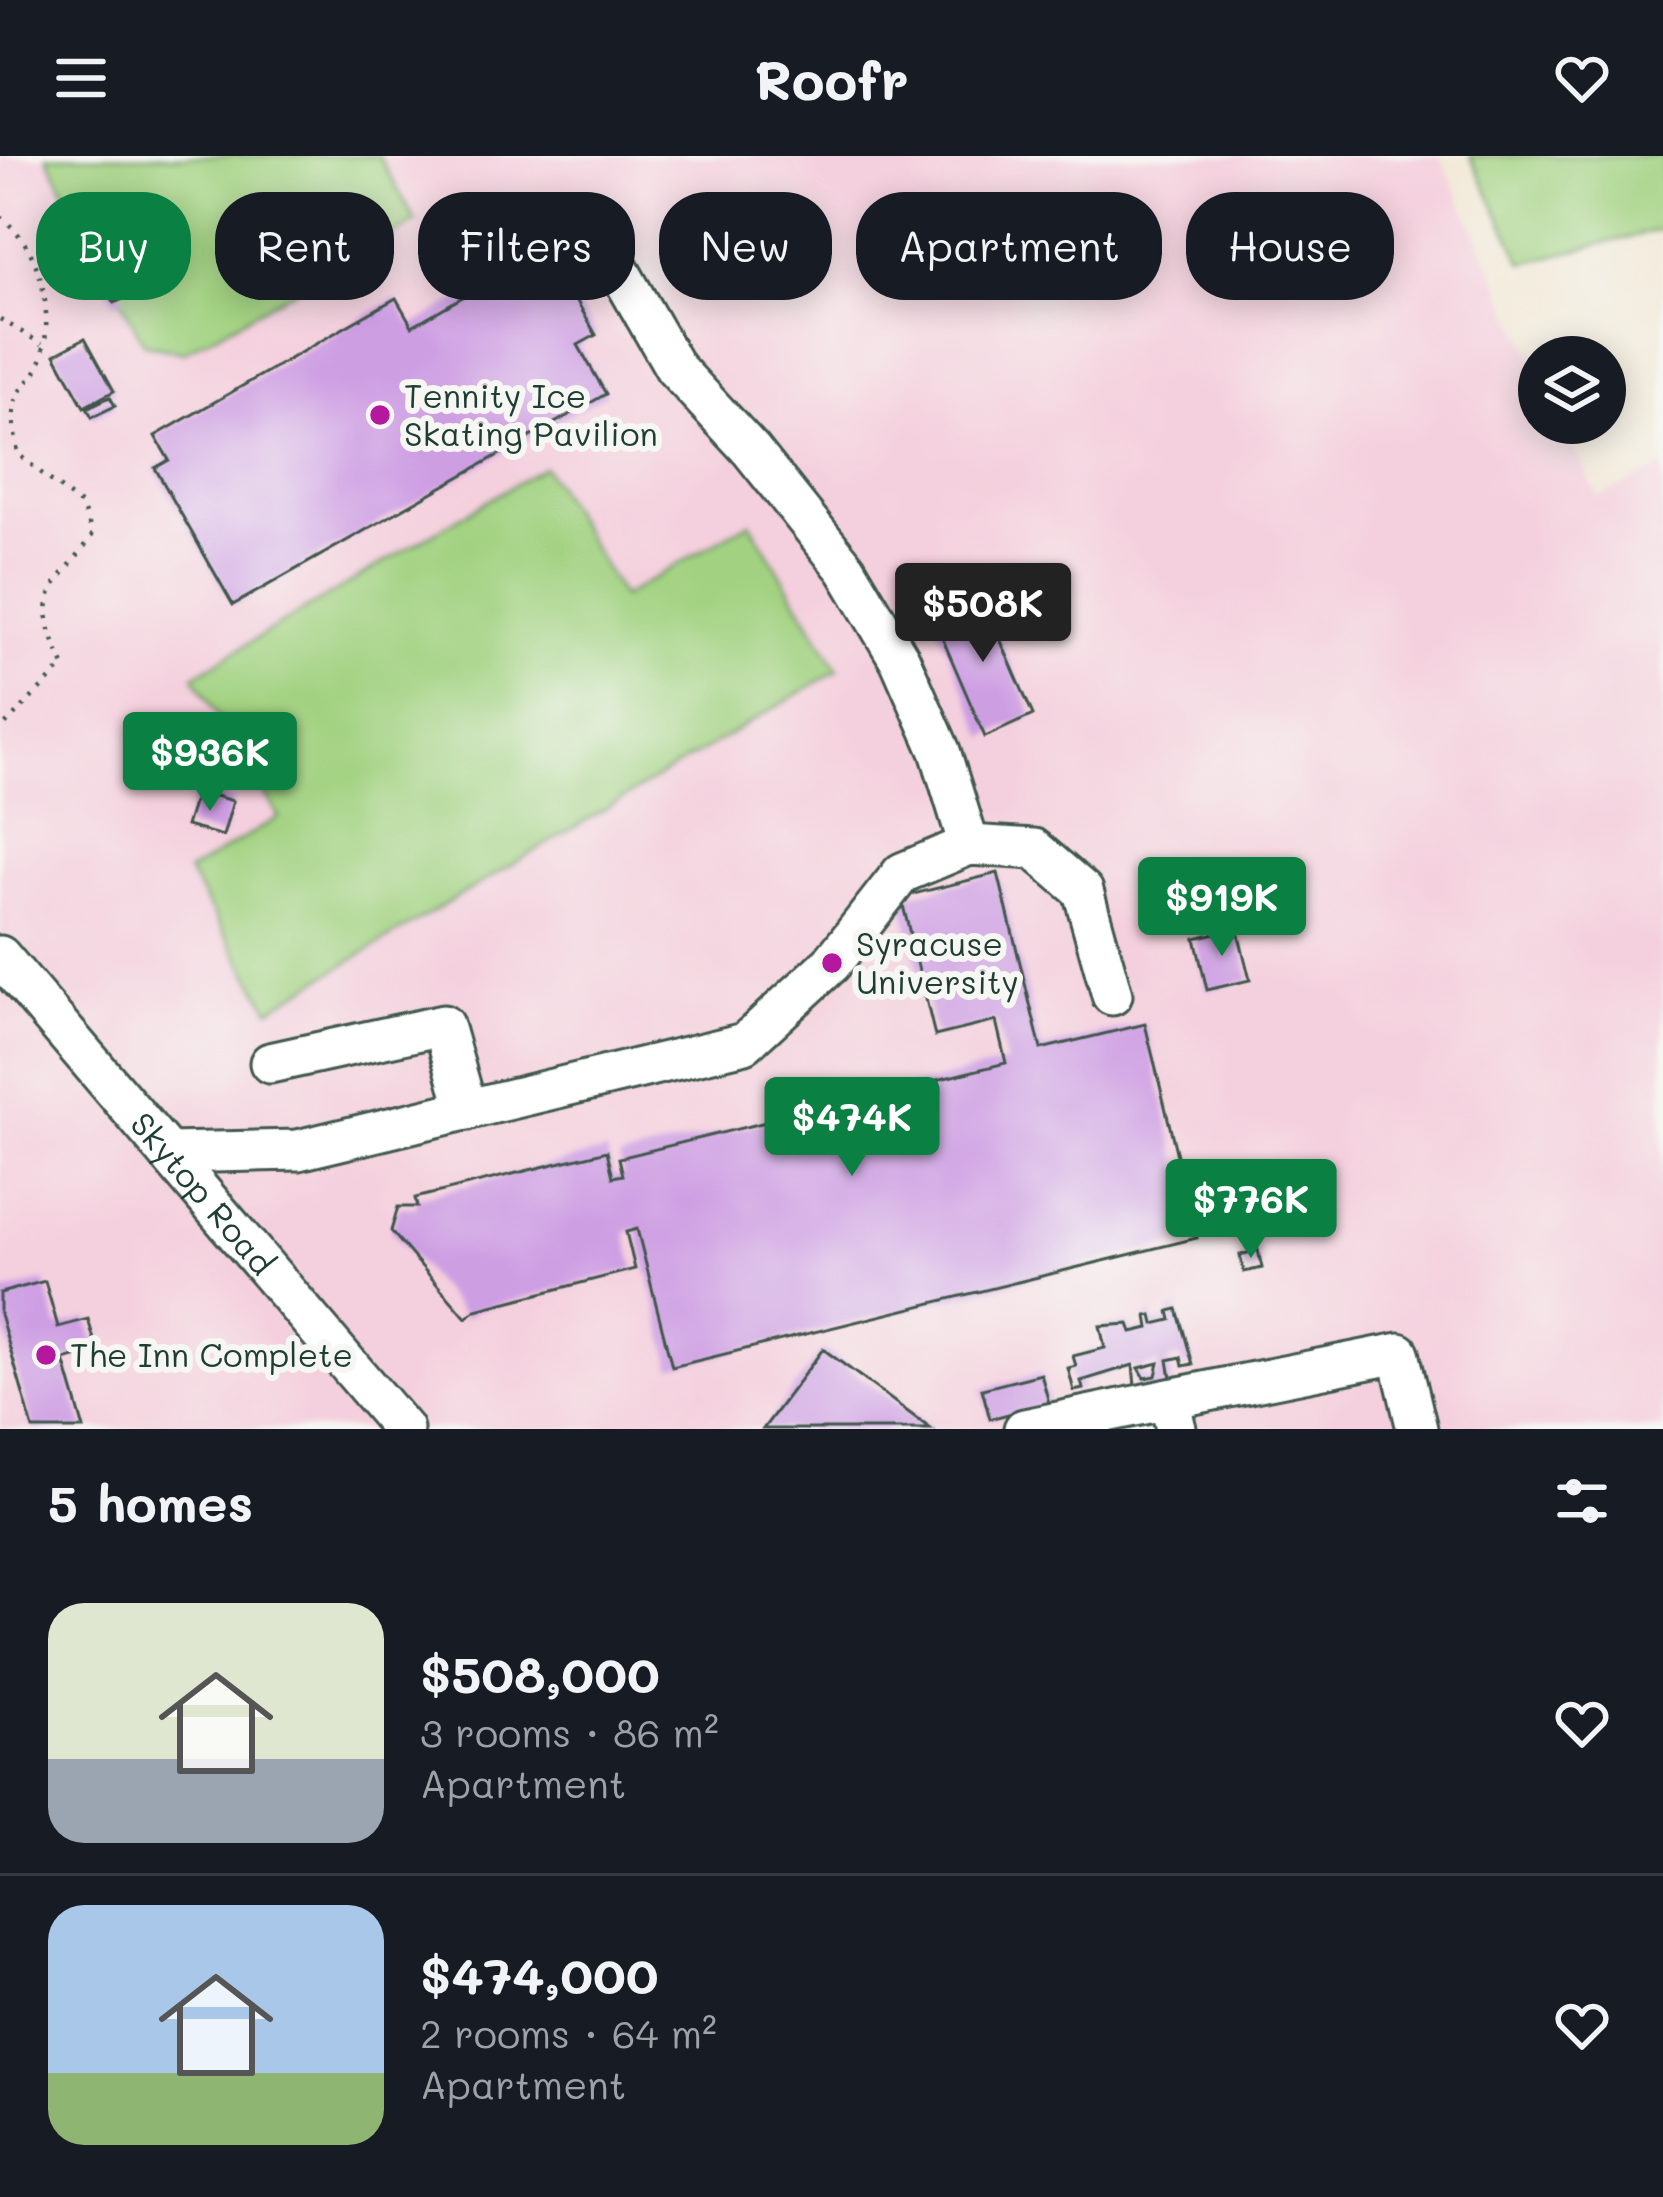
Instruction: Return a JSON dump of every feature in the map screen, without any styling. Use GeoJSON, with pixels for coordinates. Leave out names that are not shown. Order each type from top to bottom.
{"type":"FeatureCollection","features":[{"type":"Feature","properties":{"kind":"street"},"geometry":{"type":"LineString","coordinates":[[635,298],[675,368],[751,450],[857,587],[908,678],[940,751],[969,845]]}},
{"type":"Feature","properties":{"kind":"street"},"geometry":{"type":"LineString","coordinates":[[168,1153],[298,1150],[746,1043],[831,964],[902,873],[969,845],[1034,849],[1084,891],[1112,995]]}},
{"type":"Feature","properties":{"kind":"street","name":"Skytop Road"},"geometry":{"type":"LineString","coordinates":[[0,956],[403,1429]]}},
{"type":"Feature","properties":{"kind":"street"},"geometry":{"type":"LineString","coordinates":[[270,1063],[443,1025],[467,1110]]}},
{"type":"Feature","properties":{"kind":"street"},"geometry":{"type":"LineString","coordinates":[[1024,1429],[1172,1414],[1399,1353],[1417,1429]]}},
{"type":"Feature","properties":{"kind":"path"},"geometry":{"type":"LineString","coordinates":[[0,217],[31,254],[46,292],[39,368],[17,395],[13,427],[18,454],[81,506],[93,533],[49,587],[49,612],[64,665],[0,730]]}},
{"type":"Feature","properties":{"kind":"path"},"geometry":{"type":"LineString","coordinates":[[0,319],[41,344]]}},
{"type":"Feature","properties":{"kind":"shaded area","name":"Syracuse University"},"geometry":{"type":"Polygon","coordinates":[[[0,156],[1440,156],[1524,336],[1518,336],[1518,444],[1574,444],[1598,497],[1663,467],[1663,1429],[0,1429],[0,156]]]}},
{"type":"Feature","properties":{"kind":"green space"},"geometry":{"type":"Polygon","coordinates":[[[47,156],[379,156],[416,222],[394,234],[394,192],[215,192],[215,300],[277,300],[184,352],[144,344],[121,300],[191,300],[191,192],[66,192],[47,156]]]}},
{"type":"Feature","properties":{"kind":"green space"},"geometry":{"type":"Polygon","coordinates":[[[1470,156],[1663,156],[1663,229],[1523,263],[1470,156]]]}},
{"type":"Feature","properties":{"kind":"green space"},"geometry":{"type":"Polygon","coordinates":[[[544,467],[622,597],[750,522],[838,670],[270,1009],[188,872],[279,817],[194,676],[544,467]]]}},
{"type":"Feature","properties":{"kind":"building","name":"Tennity Ice Skating Pavilion"},"geometry":{"type":"Polygon","coordinates":[[[396,298],[412,326],[458,300],[576,300],[596,335],[578,345],[606,394],[233,605],[155,468],[169,460],[155,436],[396,298]]]}},
{"type":"Feature","properties":{"kind":"building"},"geometry":{"type":"Polygon","coordinates":[[[85,338],[114,391],[84,407],[55,354],[85,338]]]}},
{"type":"Feature","properties":{"kind":"building"},"geometry":{"type":"Polygon","coordinates":[[[110,397],[115,406],[92,417],[87,408],[110,397]]]}},
{"type":"Feature","properties":{"kind":"building"},"geometry":{"type":"Polygon","coordinates":[[[980,593],[1033,715],[985,737],[932,614],[980,593]]]}},
{"type":"Feature","properties":{"kind":"building"},"geometry":{"type":"Polygon","coordinates":[[[197,791],[233,801],[223,836],[186,826],[197,791]]]}},
{"type":"Feature","properties":{"kind":"building"},"geometry":{"type":"Polygon","coordinates":[[[998,873],[1041,1049],[1145,1024],[1197,1238],[672,1367],[637,1229],[626,1232],[635,1269],[476,1310],[466,1318],[391,1231],[398,1207],[417,1207],[415,1198],[607,1151],[613,1177],[623,1175],[619,1158],[1006,1063],[996,1021],[935,1036],[901,897],[998,873]]]}},
{"type":"Feature","properties":{"kind":"building"},"geometry":{"type":"Polygon","coordinates":[[[1237,928],[1250,980],[1207,990],[1195,938],[1237,928]]]}},
{"type":"Feature","properties":{"kind":"building"},"geometry":{"type":"Polygon","coordinates":[[[1258,1250],[1262,1268],[1244,1272],[1240,1255],[1258,1250]]]}},
{"type":"Feature","properties":{"kind":"building","name":"The Inn Complete"},"geometry":{"type":"Polygon","coordinates":[[[45,1281],[58,1327],[88,1319],[97,1350],[64,1360],[84,1429],[33,1429],[0,1314],[0,1293],[45,1281]]]}},
{"type":"Feature","properties":{"kind":"building"},"geometry":{"type":"Polygon","coordinates":[[[1177,1309],[1193,1364],[1183,1366],[1181,1357],[1168,1360],[1172,1384],[1136,1397],[1133,1365],[1081,1381],[1083,1389],[1074,1391],[1068,1368],[1076,1366],[1073,1356],[1105,1348],[1100,1326],[1129,1324],[1132,1332],[1149,1328],[1147,1316],[1152,1315],[1154,1324],[1171,1320],[1169,1311],[1177,1309]],[[1159,1363],[1139,1368],[1145,1378],[1156,1376],[1159,1363]]]}},
{"type":"Feature","properties":{"kind":"building"},"geometry":{"type":"Polygon","coordinates":[[[823,1349],[931,1429],[763,1429],[823,1349]]]}},
{"type":"Feature","properties":{"kind":"building"},"geometry":{"type":"Polygon","coordinates":[[[1041,1374],[1049,1403],[990,1419],[982,1389],[1041,1374]]]}},
{"type":"Feature","properties":{"kind":"place","name":"Tennity Ice Skating Pavilion"},"geometry":{"type":"Point","coordinates":[380,415]}},
{"type":"Feature","properties":{"kind":"place","name":"Syracuse University"},"geometry":{"type":"Point","coordinates":[832,963]}},
{"type":"Feature","properties":{"kind":"place","name":"The Inn Complete"},"geometry":{"type":"Point","coordinates":[46,1355]}}]}
